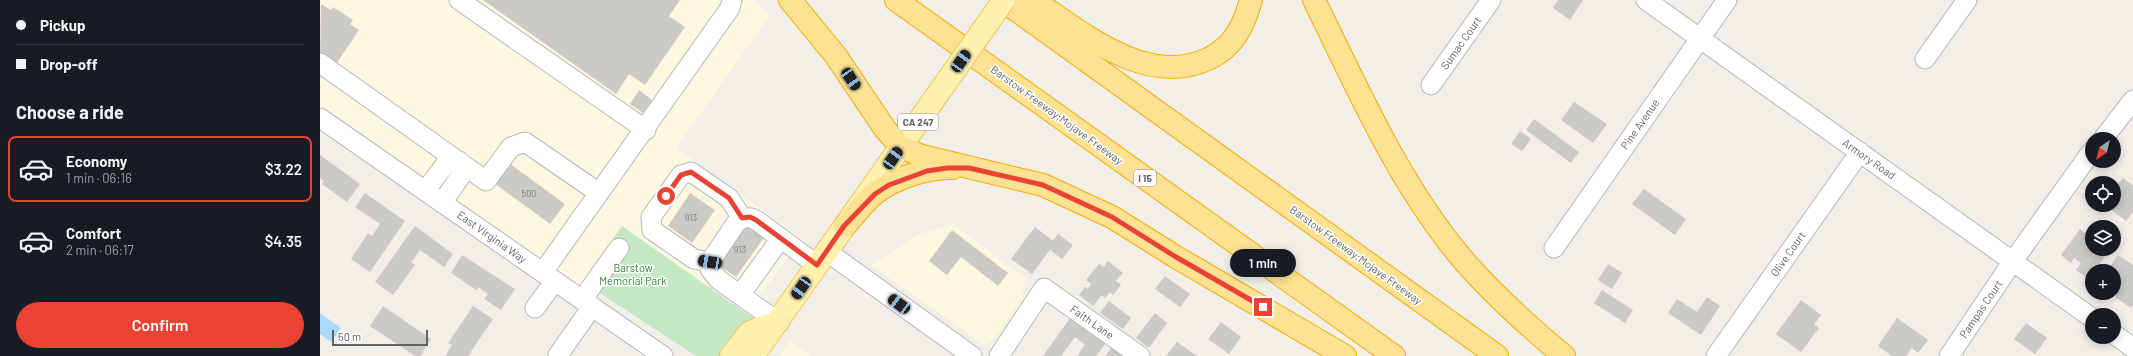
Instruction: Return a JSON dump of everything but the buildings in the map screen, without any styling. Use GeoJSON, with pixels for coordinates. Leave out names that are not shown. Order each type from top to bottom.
{"type":"FeatureCollection","features":[{"type":"Feature","properties":{"kind":"highway"},"geometry":{"type":"LineString","coordinates":[[790,0],[836,56],[885,129],[901,147],[922,156],[1043,185],[1112,217],[1176,257],[1344,356]]}},
{"type":"Feature","properties":{"kind":"highway","name":"Barstow Freeway;Mojave Freeway"},"geometry":{"type":"LineString","coordinates":[[896,0],[1394,356]]}},
{"type":"Feature","properties":{"kind":"highway","name":"Barstow Freeway;Mojave Freeway"},"geometry":{"type":"LineString","coordinates":[[1003,0],[1497,356]]}},
{"type":"Feature","properties":{"kind":"highway"},"geometry":{"type":"LineString","coordinates":[[1033,0],[1116,52],[1138,62],[1158,66],[1178,67],[1198,64],[1217,55],[1233,40],[1245,22],[1251,0]]}},
{"type":"Feature","properties":{"kind":"highway"},"geometry":{"type":"LineString","coordinates":[[1314,0],[1395,160],[1436,224],[1459,255],[1480,277],[1534,330],[1564,356]]}},
{"type":"Feature","properties":{"kind":"highway"},"geometry":{"type":"LineString","coordinates":[[844,226],[870,198],[889,185],[927,171],[947,168],[969,168]]}},
{"type":"Feature","properties":{"kind":"main road","name":"CA 247"},"geometry":{"type":"LineString","coordinates":[[901,147],[1003,0]]}},
{"type":"Feature","properties":{"kind":"main road"},"geometry":{"type":"LineString","coordinates":[[753,356],[901,147]]}},
{"type":"Feature","properties":{"kind":"main road"},"geometry":{"type":"LineString","coordinates":[[731,356],[750,332],[778,322]]}},
{"type":"Feature","properties":{"kind":"street"},"geometry":{"type":"LineString","coordinates":[[459,0],[646,130]]}},
{"type":"Feature","properties":{"kind":"street"},"geometry":{"type":"LineString","coordinates":[[535,308],[549,277],[599,193],[646,130],[730,8],[732,0]]}},
{"type":"Feature","properties":{"kind":"street","name":"Sumac Court"},"geometry":{"type":"LineString","coordinates":[[1431,85],[1492,0]]}},
{"type":"Feature","properties":{"kind":"street","name":"Armory Road"},"geometry":{"type":"LineString","coordinates":[[1646,0],[2085,313]]}},
{"type":"Feature","properties":{"kind":"street","name":"Pine Avenue"},"geometry":{"type":"LineString","coordinates":[[1554,248],[1727,0]]}},
{"type":"Feature","properties":{"kind":"street"},"geometry":{"type":"LineString","coordinates":[[1925,59],[1967,0]]}},
{"type":"Feature","properties":{"kind":"street"},"geometry":{"type":"LineString","coordinates":[[320,63],[486,181],[511,147],[525,142],[599,193]]}},
{"type":"Feature","properties":{"kind":"street"},"geometry":{"type":"LineString","coordinates":[[2109,132],[2133,100]]}},
{"type":"Feature","properties":{"kind":"street","name":"East Virginia Way"},"geometry":{"type":"LineString","coordinates":[[320,118],[663,356]]}},
{"type":"Feature","properties":{"kind":"street","name":"Olive Court"},"geometry":{"type":"LineString","coordinates":[[1716,356],[1860,152]]}},
{"type":"Feature","properties":{"kind":"street"},"geometry":{"type":"LineString","coordinates":[[425,191],[447,162],[459,161]]}},
{"type":"Feature","properties":{"kind":"street"},"geometry":{"type":"LineString","coordinates":[[442,203],[462,174],[459,161]]}},
{"type":"Feature","properties":{"kind":"street","name":"Pampas Court"},"geometry":{"type":"LineString","coordinates":[[1949,356],[2013,261],[2085,161]]}},
{"type":"Feature","properties":{"kind":"street"},"geometry":{"type":"LineString","coordinates":[[710,262],[694,259],[652,230],[650,217],[681,175],[691,172],[729,198],[742,218]]}},
{"type":"Feature","properties":{"kind":"street"},"geometry":{"type":"LineString","coordinates":[[778,322],[714,275],[710,269],[710,262],[736,223],[742,218],[750,217],[756,220],[780,238],[822,258],[972,356]]}},
{"type":"Feature","properties":{"kind":"street"},"geometry":{"type":"LineString","coordinates":[[740,295],[780,238]]}},
{"type":"Feature","properties":{"kind":"street"},"geometry":{"type":"LineString","coordinates":[[558,355],[619,248]]}},
{"type":"Feature","properties":{"kind":"street","name":"Faith Lane"},"geometry":{"type":"LineString","coordinates":[[999,356],[1044,288],[1140,356]]}},
{"type":"Feature","properties":{"kind":"street"},"geometry":{"type":"LineString","coordinates":[[2121,339],[2133,348]]}},
{"type":"Feature","properties":{"kind":"shaded area"},"geometry":{"type":"Polygon","coordinates":[[[320,0],[754,0],[770,15],[676,148],[802,239],[746,314],[622,226],[577,290],[320,111],[320,0]]]}},
{"type":"Feature","properties":{"kind":"shaded area"},"geometry":{"type":"Polygon","coordinates":[[[953,224],[1026,279],[1021,299],[997,336],[989,343],[983,344],[871,265],[918,235],[953,224]]]}},
{"type":"Feature","properties":{"kind":"shaded area"},"geometry":{"type":"Polygon","coordinates":[[[790,341],[810,356],[780,356],[790,341]]]}},
{"type":"Feature","properties":{"kind":"green space","name":"Barstow Memorial Park"},"geometry":{"type":"Polygon","coordinates":[[[622,226],[753,318],[723,356],[696,356],[583,282],[622,226]]]}},
{"type":"Feature","properties":{"kind":"water"},"geometry":{"type":"Polygon","coordinates":[[[320,313],[341,328],[331,342],[320,334],[320,313]]]}},
{"type":"Feature","properties":{"kind":"route"},"geometry":{"type":"LineString","coordinates":[[666,196],[681,175],[691,172],[729,198],[742,218],[750,217],[756,220],[817,265],[844,226],[861,206],[889,185],[907,177],[927,171],[947,168],[969,168],[1043,185],[1112,217],[1176,257],[1263,307]]}}]}
